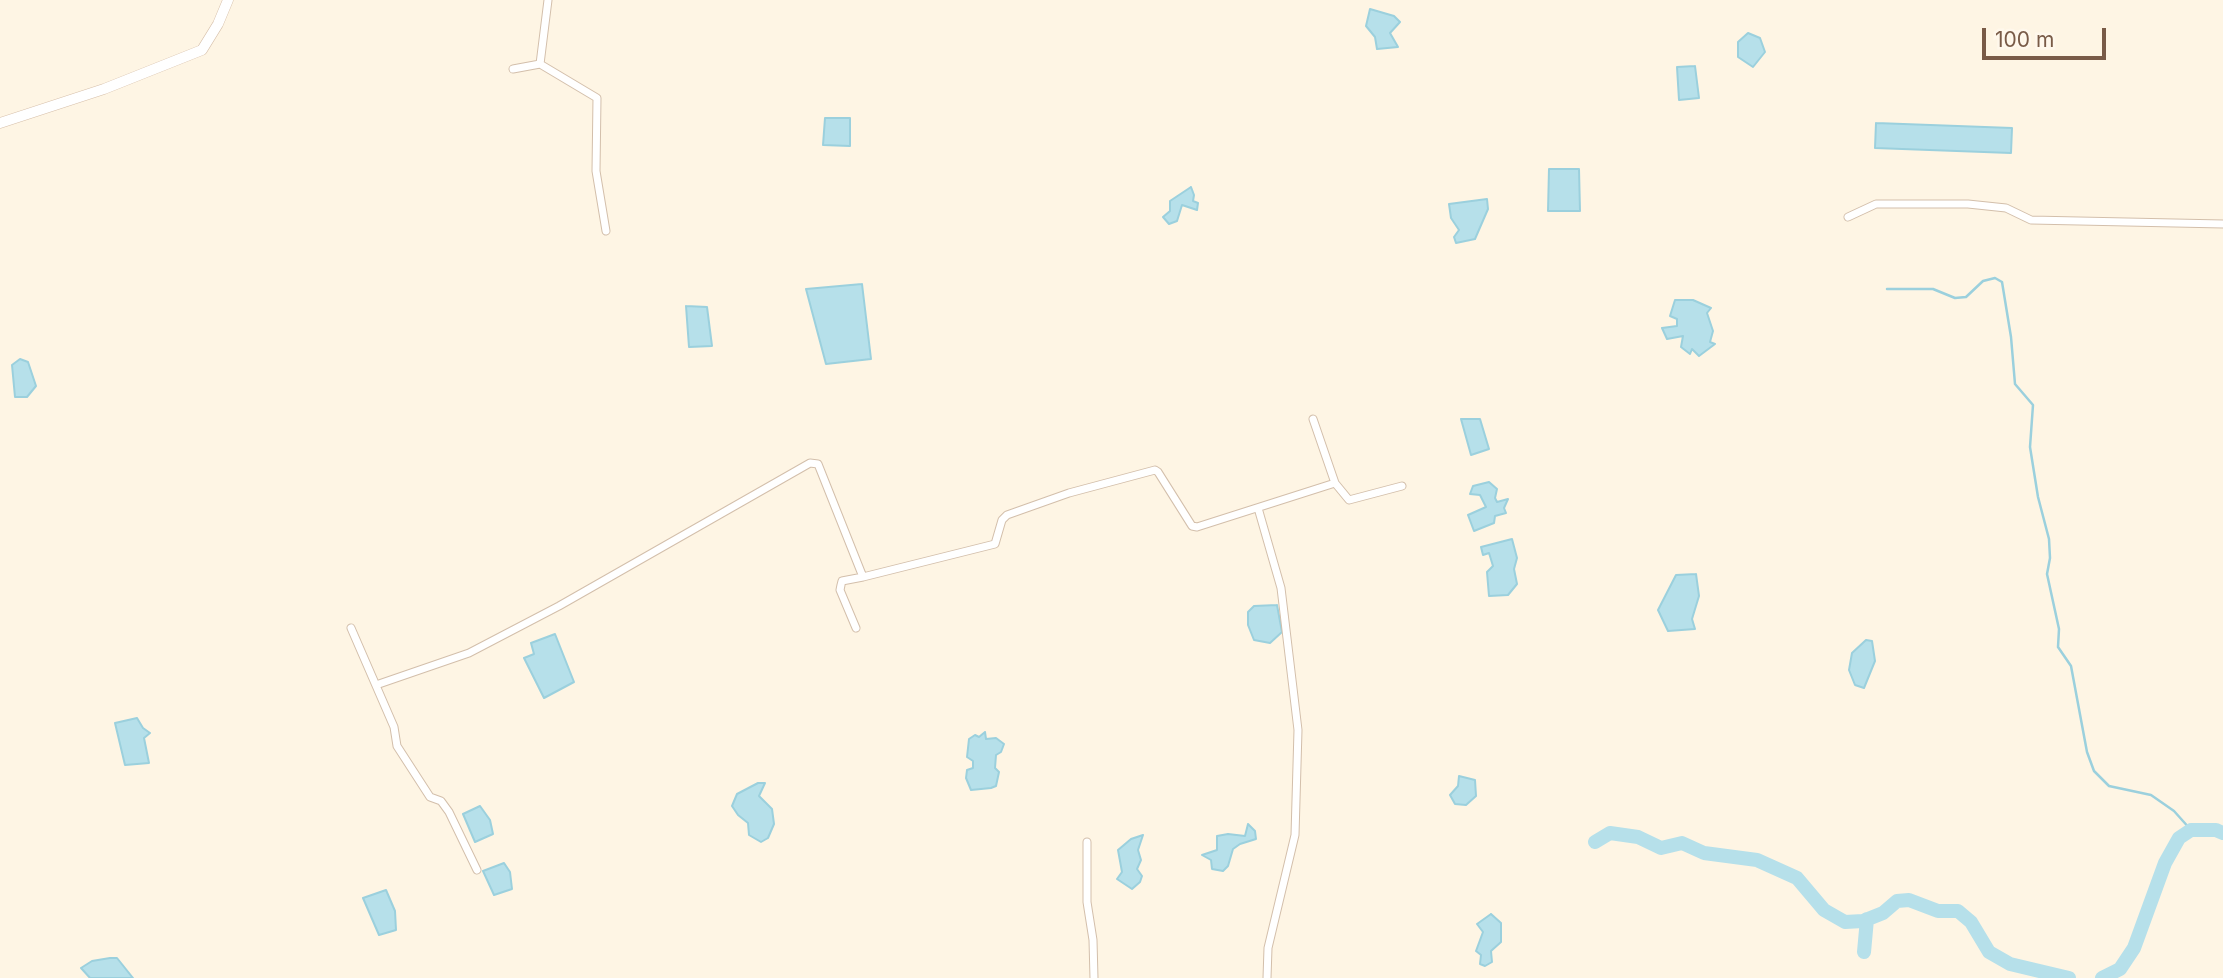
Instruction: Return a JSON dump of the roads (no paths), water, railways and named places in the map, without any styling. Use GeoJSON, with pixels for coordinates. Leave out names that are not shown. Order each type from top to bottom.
{"type":"FeatureCollection","features":[{"type":"Feature","properties":{"kind":"main road"},"geometry":{"type":"LineString","coordinates":[[0,123],[104,89],[202,50],[218,24],[228,0]]}},
{"type":"Feature","properties":{"kind":"street"},"geometry":{"type":"LineString","coordinates":[[540,64],[548,0]]}},
{"type":"Feature","properties":{"kind":"street"},"geometry":{"type":"LineString","coordinates":[[513,69],[540,64],[597,98],[596,171],[606,232]]}},
{"type":"Feature","properties":{"kind":"street"},"geometry":{"type":"LineString","coordinates":[[1848,218],[1875,204],[1968,204],[2006,208],[2031,220],[2223,224]]}},
{"type":"Feature","properties":{"kind":"street"},"geometry":{"type":"LineString","coordinates":[[1313,419],[1335,483],[1350,501],[1402,486]]}},
{"type":"Feature","properties":{"kind":"street"},"geometry":{"type":"LineString","coordinates":[[376,685],[469,653],[559,606],[810,463],[818,464],[863,577]]}},
{"type":"Feature","properties":{"kind":"street"},"geometry":{"type":"LineString","coordinates":[[856,628],[840,590],[842,581],[995,544],[1002,520],[1007,515],[1069,493],[1154,470],[1158,471],[1192,526],[1202,526],[1335,483]]}},
{"type":"Feature","properties":{"kind":"street"},"geometry":{"type":"LineString","coordinates":[[1258,508],[1281,588],[1298,730],[1295,835],[1268,948],[1267,978]]}},
{"type":"Feature","properties":{"kind":"street"},"geometry":{"type":"LineString","coordinates":[[351,628],[394,727],[397,746],[430,797],[441,801],[449,812],[477,870]]}},
{"type":"Feature","properties":{"kind":"street"},"geometry":{"type":"LineString","coordinates":[[1087,842],[1087,902],[1093,940],[1094,978]]}},
{"type":"Feature","properties":{"kind":"water"},"geometry":{"type":"Polygon","coordinates":[[[1370,9],[1394,16],[1400,22],[1390,33],[1398,47],[1377,49],[1375,37],[1366,26],[1370,9]]]}},
{"type":"Feature","properties":{"kind":"water"},"geometry":{"type":"Polygon","coordinates":[[[1748,33],[1760,38],[1765,52],[1753,67],[1738,57],[1738,42],[1748,33]]]}},
{"type":"Feature","properties":{"kind":"water"},"geometry":{"type":"Polygon","coordinates":[[[1695,66],[1699,98],[1679,100],[1677,67],[1695,66]]]}},
{"type":"Feature","properties":{"kind":"water"},"geometry":{"type":"Polygon","coordinates":[[[825,118],[850,118],[850,146],[823,145],[825,118]]]}},
{"type":"Feature","properties":{"kind":"water"},"geometry":{"type":"Polygon","coordinates":[[[1876,123],[2012,128],[2011,153],[1875,148],[1876,123]]]}},
{"type":"Feature","properties":{"kind":"water"},"geometry":{"type":"Polygon","coordinates":[[[1549,169],[1579,169],[1580,211],[1548,211],[1549,169]]]}},
{"type":"Feature","properties":{"kind":"water"},"geometry":{"type":"Polygon","coordinates":[[[1191,187],[1193,201],[1198,203],[1197,210],[1182,205],[1177,221],[1169,224],[1163,217],[1170,211],[1170,201],[1191,187]]]}},
{"type":"Feature","properties":{"kind":"water"},"geometry":{"type":"Polygon","coordinates":[[[1487,199],[1488,209],[1475,239],[1456,243],[1454,237],[1459,230],[1451,218],[1449,204],[1487,199]]]}},
{"type":"Feature","properties":{"kind":"water"},"geometry":{"type":"Polygon","coordinates":[[[862,284],[871,359],[826,364],[806,289],[862,284]]]}},
{"type":"Feature","properties":{"kind":"water"},"geometry":{"type":"Polygon","coordinates":[[[1675,300],[1693,300],[1711,308],[1707,313],[1713,331],[1710,342],[1715,344],[1699,356],[1692,349],[1690,354],[1681,347],[1683,336],[1667,339],[1662,328],[1677,326],[1677,319],[1670,316],[1675,300]]]}},
{"type":"Feature","properties":{"kind":"water"},"geometry":{"type":"Polygon","coordinates":[[[686,306],[707,307],[712,346],[689,347],[686,306]]]}},
{"type":"Feature","properties":{"kind":"water"},"geometry":{"type":"Polygon","coordinates":[[[20,359],[28,362],[36,386],[27,397],[15,397],[12,365],[20,359]]]}},
{"type":"Feature","properties":{"kind":"water"},"geometry":{"type":"Polygon","coordinates":[[[1461,419],[1480,419],[1489,449],[1471,455],[1461,419]]]}},
{"type":"Feature","properties":{"kind":"water"},"geometry":{"type":"Polygon","coordinates":[[[1489,482],[1497,489],[1497,502],[1508,499],[1504,508],[1506,513],[1495,516],[1494,523],[1474,531],[1468,515],[1486,507],[1480,495],[1470,494],[1473,486],[1489,482]]]}},
{"type":"Feature","properties":{"kind":"water"},"geometry":{"type":"Polygon","coordinates":[[[1512,539],[1517,558],[1514,569],[1517,584],[1508,595],[1489,596],[1487,572],[1493,566],[1489,553],[1483,555],[1481,547],[1512,539]]]}},
{"type":"Feature","properties":{"kind":"water"},"geometry":{"type":"Polygon","coordinates":[[[1696,574],[1699,596],[1692,619],[1695,629],[1668,631],[1658,610],[1676,575],[1696,574]]]}},
{"type":"Feature","properties":{"kind":"water"},"geometry":{"type":"Polygon","coordinates":[[[1277,605],[1282,632],[1270,643],[1254,640],[1248,625],[1248,612],[1254,606],[1277,605]]]}},
{"type":"Feature","properties":{"kind":"water"},"geometry":{"type":"Polygon","coordinates":[[[555,634],[574,682],[544,698],[524,658],[534,654],[531,643],[555,634]]]}},
{"type":"Feature","properties":{"kind":"water"},"geometry":{"type":"Polygon","coordinates":[[[1866,640],[1872,641],[1875,661],[1864,688],[1855,685],[1849,670],[1852,653],[1866,640]]]}},
{"type":"Feature","properties":{"kind":"water"},"geometry":{"type":"Polygon","coordinates":[[[137,718],[150,733],[144,738],[149,763],[125,765],[115,723],[137,718]]]}},
{"type":"Feature","properties":{"kind":"water"},"geometry":{"type":"Polygon","coordinates":[[[985,732],[986,739],[996,738],[1004,744],[1001,752],[996,755],[995,768],[999,772],[996,786],[971,790],[966,778],[967,770],[973,768],[973,761],[967,757],[969,739],[975,735],[979,737],[985,732]]]}},
{"type":"Feature","properties":{"kind":"water"},"geometry":{"type":"Polygon","coordinates":[[[1459,776],[1475,780],[1476,796],[1466,805],[1455,804],[1450,795],[1458,786],[1459,776]]]}},
{"type":"Feature","properties":{"kind":"water"},"geometry":{"type":"Polygon","coordinates":[[[758,783],[765,783],[759,796],[772,809],[774,824],[768,838],[761,842],[749,835],[748,823],[732,806],[737,794],[758,783]]]}},
{"type":"Feature","properties":{"kind":"water"},"geometry":{"type":"Polygon","coordinates":[[[480,806],[490,820],[493,834],[475,842],[463,814],[480,806]]]}},
{"type":"Feature","properties":{"kind":"water"},"geometry":{"type":"Polygon","coordinates":[[[1248,824],[1255,831],[1256,839],[1233,849],[1228,866],[1223,871],[1212,869],[1211,860],[1202,855],[1217,850],[1217,836],[1245,836],[1248,824]]]}},
{"type":"Feature","properties":{"kind":"water"},"geometry":{"type":"Polygon","coordinates":[[[1143,835],[1138,850],[1141,860],[1137,869],[1142,876],[1132,889],[1117,879],[1122,872],[1118,850],[1131,839],[1143,835]]]}},
{"type":"Feature","properties":{"kind":"water"},"geometry":{"type":"Polygon","coordinates":[[[504,863],[510,872],[512,889],[494,895],[483,871],[504,863]]]}},
{"type":"Feature","properties":{"kind":"water"},"geometry":{"type":"Polygon","coordinates":[[[386,890],[395,911],[396,930],[379,935],[363,898],[386,890]]]}},
{"type":"Feature","properties":{"kind":"water"},"geometry":{"type":"Polygon","coordinates":[[[1491,914],[1501,923],[1501,942],[1491,951],[1492,962],[1485,966],[1480,964],[1481,955],[1476,951],[1483,932],[1477,924],[1491,914]]]}},
{"type":"Feature","properties":{"kind":"water"},"geometry":{"type":"Polygon","coordinates":[[[117,958],[133,978],[90,978],[81,968],[92,961],[117,958]]]}},
{"type":"Feature","properties":{"kind":"waterway"},"geometry":{"type":"LineString","coordinates":[[1887,289],[1933,289],[1955,298],[1966,297],[1983,281],[1995,278],[2002,282],[2015,384],[2033,405],[2030,447],[2038,497],[2049,539],[2047,574],[2059,629],[2058,647],[2071,666],[2087,752],[2094,771],[2109,786],[2151,795],[2174,811],[2191,830]]}},
{"type":"Feature","properties":{"kind":"waterway"},"geometry":{"type":"LineString","coordinates":[[2102,978],[2120,969],[2134,948],[2165,863],[2179,838],[2191,830],[2216,830],[2223,833]]}},
{"type":"Feature","properties":{"kind":"waterway"},"geometry":{"type":"LineString","coordinates":[[1595,842],[1610,833],[1638,837],[1661,848],[1682,843],[1704,853],[1757,860],[1797,878],[1824,910],[1845,922],[1863,921],[1883,913],[1897,901],[1909,900],[1938,911],[1958,911],[1971,922],[1989,952],[2010,964],[2069,978]]}},
{"type":"Feature","properties":{"kind":"waterway"},"geometry":{"type":"LineString","coordinates":[[1864,952],[1867,919]]}}]}
